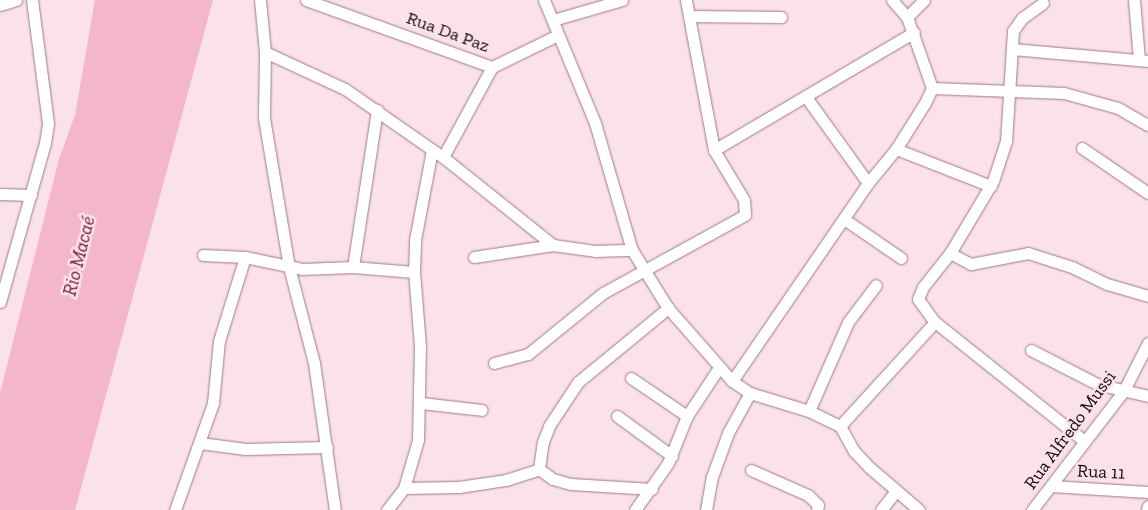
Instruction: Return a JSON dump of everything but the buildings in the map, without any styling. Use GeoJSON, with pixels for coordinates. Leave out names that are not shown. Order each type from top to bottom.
{"type":"FeatureCollection","features":[{"type":"Feature","properties":{"kind":"street"},"geometry":{"type":"LineString","coordinates":[[0,5],[16,0]]}},
{"type":"Feature","properties":{"kind":"street"},"geometry":{"type":"LineString","coordinates":[[0,302],[31,195],[48,123],[32,0]]}},
{"type":"Feature","properties":{"kind":"street"},"geometry":{"type":"LineString","coordinates":[[260,0],[265,52],[264,118],[289,267],[307,325],[327,447],[335,510]]}},
{"type":"Feature","properties":{"kind":"street","name":"Rua Da Paz"},"geometry":{"type":"LineString","coordinates":[[306,0],[492,67]]}},
{"type":"Feature","properties":{"kind":"street"},"geometry":{"type":"LineString","coordinates":[[543,0],[596,123],[632,250],[668,308],[718,370],[750,393],[809,411],[840,426],[854,451],[919,510]]}},
{"type":"Feature","properties":{"kind":"street"},"geometry":{"type":"LineString","coordinates":[[553,20],[622,0]]}},
{"type":"Feature","properties":{"kind":"street"},"geometry":{"type":"LineString","coordinates":[[494,364],[523,357],[535,350],[603,293],[645,272],[745,215],[744,200],[714,150],[686,0]]}},
{"type":"Feature","properties":{"kind":"street"},"geometry":{"type":"LineString","coordinates":[[732,381],[868,183],[896,150],[932,88],[914,32],[907,17],[892,0]]}},
{"type":"Feature","properties":{"kind":"street"},"geometry":{"type":"LineString","coordinates":[[907,17],[924,0]]}},
{"type":"Feature","properties":{"kind":"street"},"geometry":{"type":"LineString","coordinates":[[1012,49],[1143,60],[1134,0]]}},
{"type":"Feature","properties":{"kind":"street"},"geometry":{"type":"LineString","coordinates":[[1042,2],[1016,25],[1012,49],[1006,141],[991,186],[950,252],[919,293],[920,305],[935,322],[1084,440]]}},
{"type":"Feature","properties":{"kind":"street"},"geometry":{"type":"LineString","coordinates":[[689,16],[780,17]]}},
{"type":"Feature","properties":{"kind":"street"},"geometry":{"type":"LineString","coordinates":[[714,150],[914,32]]}},
{"type":"Feature","properties":{"kind":"street"},"geometry":{"type":"LineString","coordinates":[[443,157],[492,67],[558,35]]}},
{"type":"Feature","properties":{"kind":"street"},"geometry":{"type":"LineString","coordinates":[[265,52],[345,88],[443,157],[553,245]]}},
{"type":"Feature","properties":{"kind":"street"},"geometry":{"type":"LineString","coordinates":[[932,88],[1010,92],[1064,92],[1088,97],[1148,125]]}},
{"type":"Feature","properties":{"kind":"street"},"geometry":{"type":"LineString","coordinates":[[806,97],[868,183]]}},
{"type":"Feature","properties":{"kind":"street"},"geometry":{"type":"LineString","coordinates":[[353,266],[376,110]]}},
{"type":"Feature","properties":{"kind":"street"},"geometry":{"type":"LineString","coordinates":[[1082,148],[1148,193]]}},
{"type":"Feature","properties":{"kind":"street"},"geometry":{"type":"LineString","coordinates":[[387,510],[404,488],[418,440],[421,403],[420,346],[414,272],[415,240],[432,150]]}},
{"type":"Feature","properties":{"kind":"street"},"geometry":{"type":"LineString","coordinates":[[896,150],[991,186]]}},
{"type":"Feature","properties":{"kind":"street"},"geometry":{"type":"LineString","coordinates":[[0,194],[31,195]]}},
{"type":"Feature","properties":{"kind":"street"},"geometry":{"type":"LineString","coordinates":[[844,218],[901,258]]}},
{"type":"Feature","properties":{"kind":"street"},"geometry":{"type":"LineString","coordinates":[[474,257],[553,245],[595,251],[632,250]]}},
{"type":"Feature","properties":{"kind":"street"},"geometry":{"type":"LineString","coordinates":[[950,252],[971,264],[1028,253],[1072,267],[1107,284],[1148,296]]}},
{"type":"Feature","properties":{"kind":"street"},"geometry":{"type":"LineString","coordinates":[[203,256],[245,258],[289,267],[353,266],[414,272]]}},
{"type":"Feature","properties":{"kind":"street"},"geometry":{"type":"LineString","coordinates":[[175,510],[200,443],[215,392],[219,341],[245,258]]}},
{"type":"Feature","properties":{"kind":"street"},"geometry":{"type":"LineString","coordinates":[[809,411],[848,322],[876,286]]}},
{"type":"Feature","properties":{"kind":"street"},"geometry":{"type":"LineString","coordinates":[[539,470],[543,442],[549,426],[578,382],[668,308]]}},
{"type":"Feature","properties":{"kind":"street"},"geometry":{"type":"LineString","coordinates":[[840,426],[935,322]]}},
{"type":"Feature","properties":{"kind":"street","name":"Rua Alfredo Mussi"},"geometry":{"type":"LineString","coordinates":[[1032,510],[1084,440],[1123,392],[1148,342]]}},
{"type":"Feature","properties":{"kind":"street"},"geometry":{"type":"LineString","coordinates":[[1031,350],[1077,375],[1123,392],[1148,396]]}},
{"type":"Feature","properties":{"kind":"street"},"geometry":{"type":"LineString","coordinates":[[635,510],[652,489],[672,456],[687,416],[718,370]]}},
{"type":"Feature","properties":{"kind":"street"},"geometry":{"type":"LineString","coordinates":[[631,378],[687,416]]}},
{"type":"Feature","properties":{"kind":"street"},"geometry":{"type":"LineString","coordinates":[[706,510],[725,441],[750,393]]}},
{"type":"Feature","properties":{"kind":"street"},"geometry":{"type":"LineString","coordinates":[[421,403],[482,410]]}},
{"type":"Feature","properties":{"kind":"street"},"geometry":{"type":"LineString","coordinates":[[617,416],[672,456]]}},
{"type":"Feature","properties":{"kind":"street"},"geometry":{"type":"LineString","coordinates":[[200,443],[246,449],[327,447]]}},
{"type":"Feature","properties":{"kind":"street"},"geometry":{"type":"LineString","coordinates":[[404,488],[459,487],[506,480],[539,470],[553,479],[571,484],[652,489]]}},
{"type":"Feature","properties":{"kind":"street"},"geometry":{"type":"LineString","coordinates":[[752,470],[808,495],[814,499],[817,510]]}},
{"type":"Feature","properties":{"kind":"street","name":"Rua 11"},"geometry":{"type":"LineString","coordinates":[[1051,486],[1148,492]]}},
{"type":"Feature","properties":{"kind":"street"},"geometry":{"type":"LineString","coordinates":[[881,510],[896,491]]}},
{"type":"Feature","properties":{"kind":"street"},"geometry":{"type":"LineString","coordinates":[[1147,510],[1148,506]]}},
{"type":"Feature","properties":{"kind":"water","name":"Rio Macaé"},"geometry":{"type":"Polygon","coordinates":[[[95,0],[213,0],[75,510],[0,510],[0,393],[59,159],[75,115],[95,0]]]}}]}
